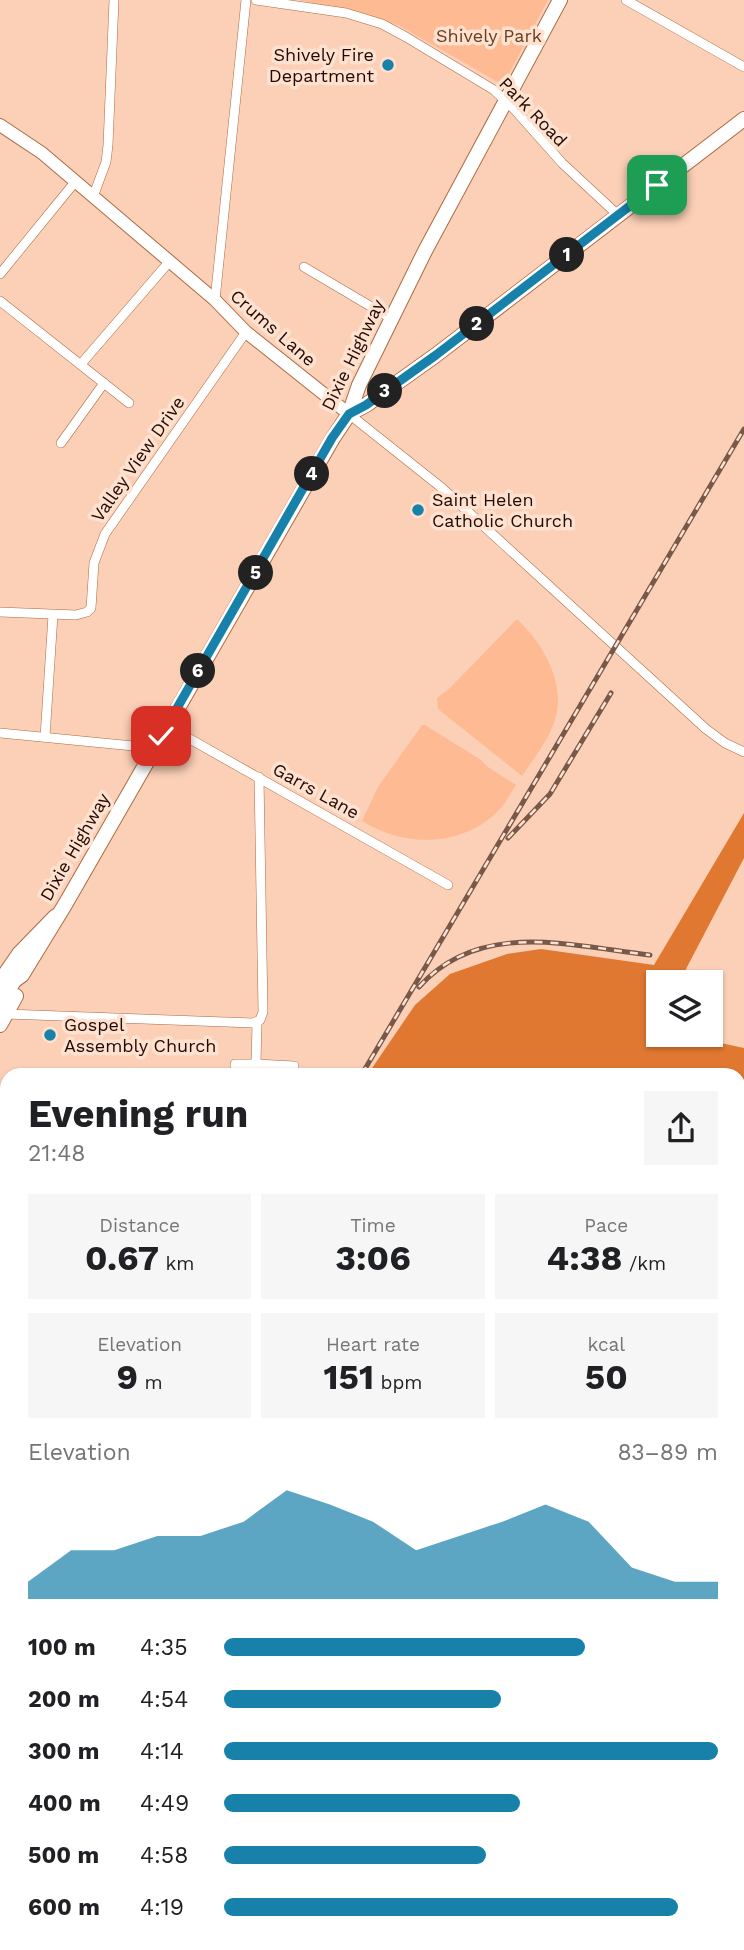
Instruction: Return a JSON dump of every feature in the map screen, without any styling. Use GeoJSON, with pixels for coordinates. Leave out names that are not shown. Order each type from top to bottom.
{"type":"FeatureCollection","features":[{"type":"Feature","properties":{"kind":"highway"},"geometry":{"type":"LineString","coordinates":[[0,983],[20,954],[56,917]]}},
{"type":"Feature","properties":{"kind":"main road","name":"Dixie Highway"},"geometry":{"type":"LineString","coordinates":[[2,1014],[22,984],[22,975],[332,438],[349,414],[359,385],[466,172],[560,0]]}},
{"type":"Feature","properties":{"kind":"main road"},"geometry":{"type":"LineString","coordinates":[[349,414],[436,355],[744,119]]}},
{"type":"Feature","properties":{"kind":"main road","name":"Crums Lane"},"geometry":{"type":"LineString","coordinates":[[0,125],[27,140],[215,300],[246,332],[349,414]]}},
{"type":"Feature","properties":{"kind":"street"},"geometry":{"type":"LineString","coordinates":[[93,197],[106,162],[108,145],[114,0]]}},
{"type":"Feature","properties":{"kind":"street"},"geometry":{"type":"LineString","coordinates":[[215,300],[246,0]]}},
{"type":"Feature","properties":{"kind":"street","name":"Park Road"},"geometry":{"type":"LineString","coordinates":[[256,0],[346,13],[382,24],[478,80],[506,102],[560,161],[618,215]]}},
{"type":"Feature","properties":{"kind":"street"},"geometry":{"type":"LineString","coordinates":[[626,0],[744,67]]}},
{"type":"Feature","properties":{"kind":"street"},"geometry":{"type":"LineString","coordinates":[[0,274],[75,182]]}},
{"type":"Feature","properties":{"kind":"street"},"geometry":{"type":"LineString","coordinates":[[81,364],[169,262]]}},
{"type":"Feature","properties":{"kind":"street"},"geometry":{"type":"LineString","coordinates":[[304,267],[392,319]]}},
{"type":"Feature","properties":{"kind":"street"},"geometry":{"type":"LineString","coordinates":[[0,301],[129,402]]}},
{"type":"Feature","properties":{"kind":"street","name":"Valley View Drive"},"geometry":{"type":"LineString","coordinates":[[0,612],[76,615],[91,608],[94,562],[104,534],[246,332]]}},
{"type":"Feature","properties":{"kind":"street"},"geometry":{"type":"LineString","coordinates":[[61,443],[104,383]]}},
{"type":"Feature","properties":{"kind":"street","name":"Crums Lane"},"geometry":{"type":"LineString","coordinates":[[349,414],[449,494],[706,729],[725,743],[744,752]]}},
{"type":"Feature","properties":{"kind":"street"},"geometry":{"type":"LineString","coordinates":[[45,737],[52,615]]}},
{"type":"Feature","properties":{"kind":"street","name":"Garrs Lane"},"geometry":{"type":"LineString","coordinates":[[166,726],[449,885]]}},
{"type":"Feature","properties":{"kind":"street"},"geometry":{"type":"LineString","coordinates":[[0,733],[154,748]]}},
{"type":"Feature","properties":{"kind":"street"},"geometry":{"type":"LineString","coordinates":[[256,1065],[259,1021],[263,1012],[259,777]]}},
{"type":"Feature","properties":{"kind":"street"},"geometry":{"type":"LineString","coordinates":[[2,1014],[259,1021]]}},
{"type":"Feature","properties":{"kind":"street"},"geometry":{"type":"LineString","coordinates":[[235,1068],[235,1064],[294,1068]]}},
{"type":"Feature","properties":{"kind":"green space","name":"Shively Park"},"geometry":{"type":"Polygon","coordinates":[[[300,0],[548,0],[503,85],[398,25],[300,0]]]}},
{"type":"Feature","properties":{"kind":"green space"},"geometry":{"type":"Polygon","coordinates":[[[517,619],[544,654],[556,682],[558,696],[557,711],[550,732],[522,776],[438,709],[437,698],[517,619]]]}},
{"type":"Feature","properties":{"kind":"green space"},"geometry":{"type":"Polygon","coordinates":[[[422,725],[481,760],[516,785],[505,803],[482,824],[449,838],[431,840],[395,836],[362,821],[378,787],[422,725]]]}},
{"type":"Feature","properties":{"kind":"shaded area"},"geometry":{"type":"Polygon","coordinates":[[[744,813],[744,858],[686,970],[646,970],[646,1047],[723,1047],[723,1044],[744,1048],[744,1068],[372,1068],[415,1005],[450,974],[507,954],[541,949],[654,965],[744,813]]]}},
{"type":"Feature","properties":{"kind":"railway"},"geometry":{"type":"LineString","coordinates":[[366,1068],[744,429]]}},
{"type":"Feature","properties":{"kind":"railway"},"geometry":{"type":"LineString","coordinates":[[508,838],[550,794],[611,693]]}},
{"type":"Feature","properties":{"kind":"railway"},"geometry":{"type":"LineString","coordinates":[[419,987],[443,966],[470,952],[498,945],[558,943],[650,955]]}},
{"type":"Feature","properties":{"kind":"place","name":"Shively Fire Department"},"geometry":{"type":"Point","coordinates":[388,65]}},
{"type":"Feature","properties":{"kind":"place","name":"Saint Helen Catholic Church"},"geometry":{"type":"Point","coordinates":[418,510]}},
{"type":"Feature","properties":{"kind":"place","name":"Gospel Assembly Church"},"geometry":{"type":"Point","coordinates":[50,1035]}},
{"type":"Feature","properties":{"kind":"route"},"geometry":{"type":"LineString","coordinates":[[161,736],[332,438],[349,414],[436,355],[657,185]]}}]}
